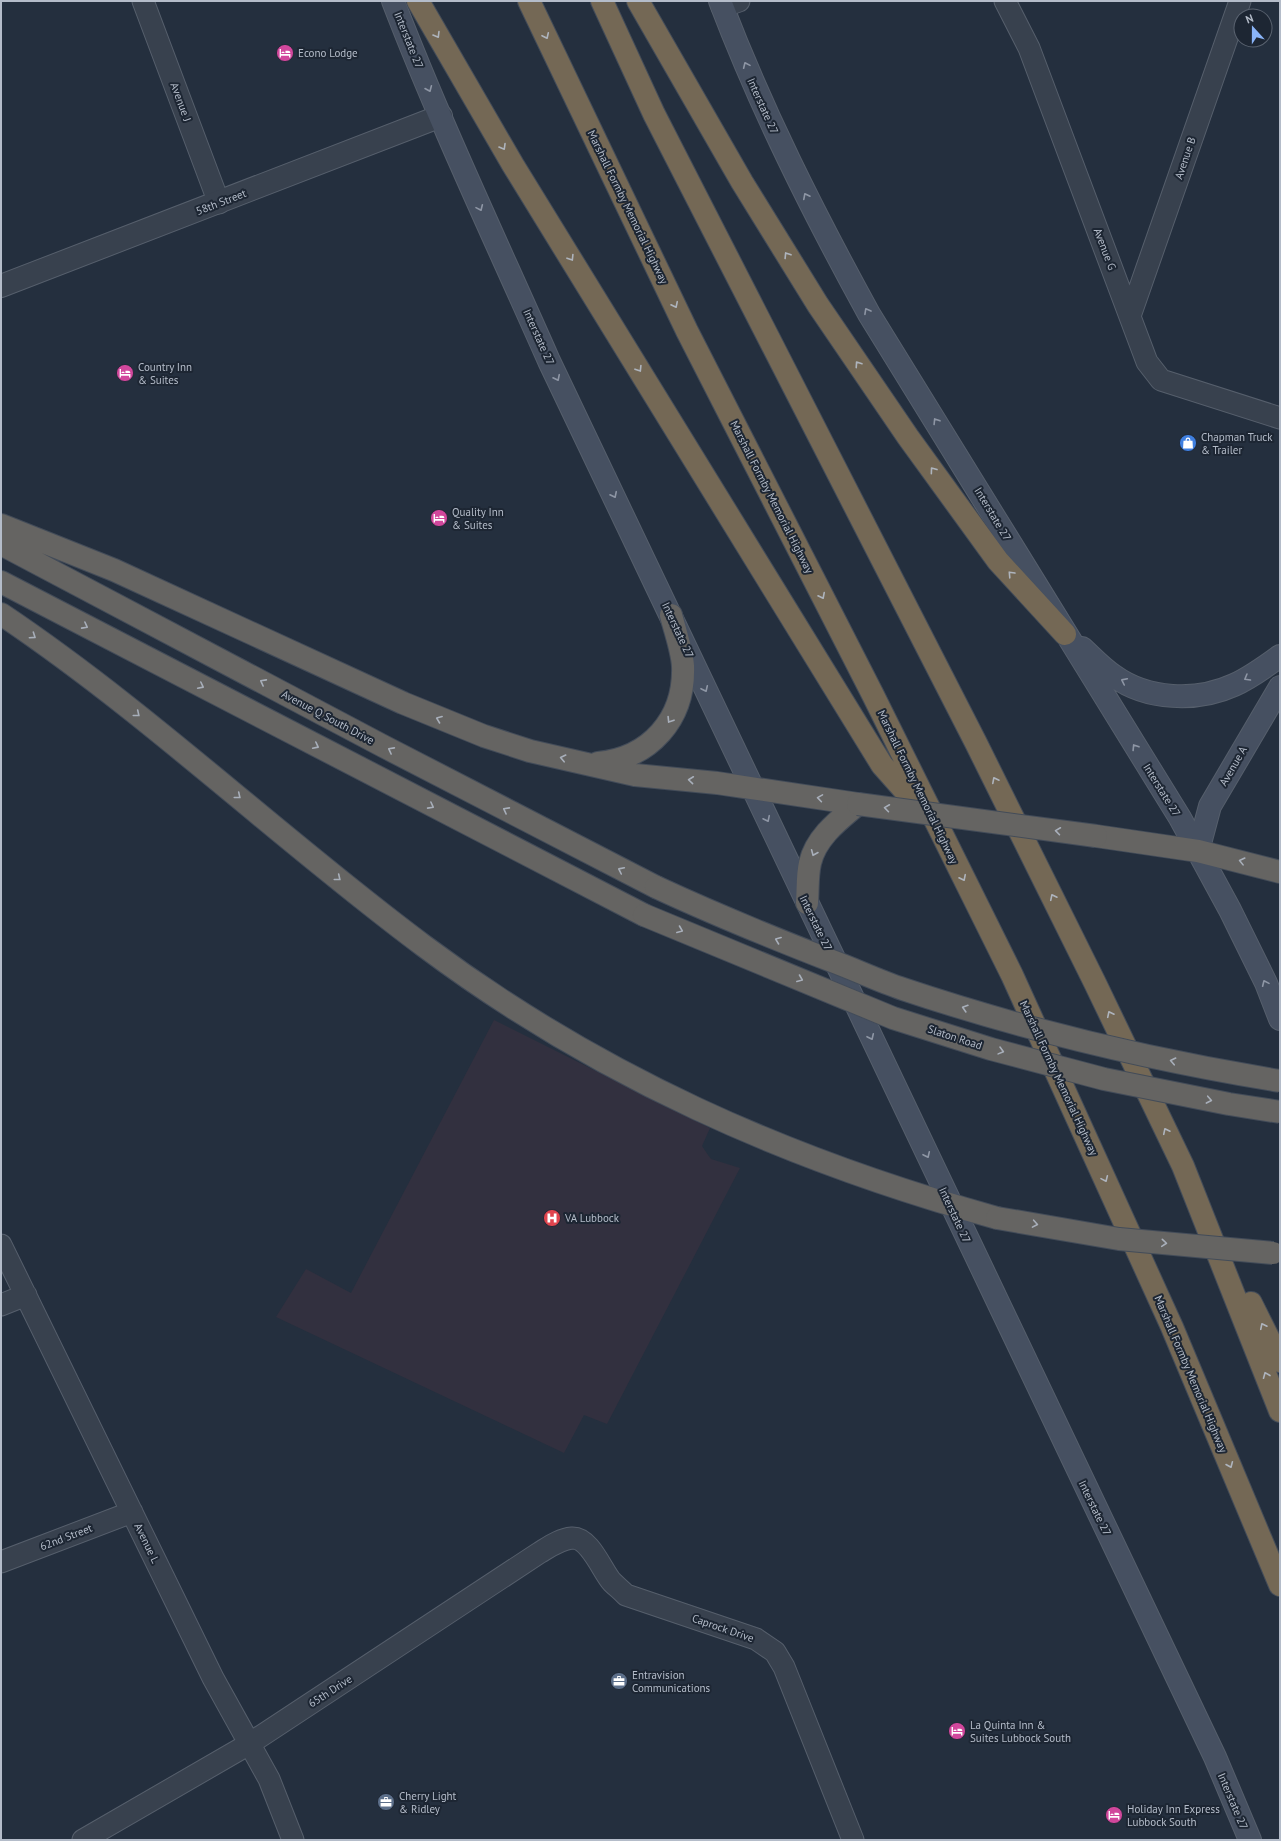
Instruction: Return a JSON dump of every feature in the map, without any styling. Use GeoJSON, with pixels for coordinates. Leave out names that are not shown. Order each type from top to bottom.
{"type":"FeatureCollection","features":[{"type":"Feature","properties":{"kind":"highway"},"geometry":{"type":"LineString","coordinates":[[418,1],[513,165],[882,765],[940,830]]}},
{"type":"Feature","properties":{"kind":"highway","name":"Marshall Formby Memorial Highway"},"geometry":{"type":"LineString","coordinates":[[530,1],[688,331],[870,688],[1012,975],[1172,1327],[1280,1585]]}},
{"type":"Feature","properties":{"kind":"highway"},"geometry":{"type":"LineString","coordinates":[[602,1],[654,114],[1031,852],[1183,1166],[1280,1361]]}},
{"type":"Feature","properties":{"kind":"highway"},"geometry":{"type":"LineString","coordinates":[[638,1],[742,182],[818,305],[908,437],[998,561],[1065,634]]}},
{"type":"Feature","properties":{"kind":"highway"},"geometry":{"type":"LineString","coordinates":[[1,525],[114,570],[434,717],[484,736],[530,751],[635,774],[752,788],[1198,851],[1280,872]]}},
{"type":"Feature","properties":{"kind":"highway","name":"Avenue Q South Drive"},"geometry":{"type":"LineString","coordinates":[[1,544],[390,750],[656,887],[738,924],[916,993],[997,1018],[1107,1047],[1231,1073],[1280,1081]]}},
{"type":"Feature","properties":{"kind":"highway","name":"Slaton Road"},"geometry":{"type":"LineString","coordinates":[[1,582],[644,915],[893,1018],[991,1049],[1104,1079],[1229,1104],[1280,1112]]}},
{"type":"Feature","properties":{"kind":"highway"},"geometry":{"type":"LineString","coordinates":[[1,614],[50,647],[118,700],[424,946],[506,1004],[611,1067],[716,1119],[812,1158],[950,1205],[997,1218],[1119,1239],[1278,1253]]}},
{"type":"Feature","properties":{"kind":"highway"},"geometry":{"type":"LineString","coordinates":[[589,764],[610,762],[637,752],[652,743],[672,718],[679,702],[683,676],[683,664],[671,615]]}},
{"type":"Feature","properties":{"kind":"highway"},"geometry":{"type":"LineString","coordinates":[[807,903],[810,863],[818,843],[835,824],[858,804]]}},
{"type":"Feature","properties":{"kind":"highway"},"geometry":{"type":"LineString","coordinates":[[1183,1166],[1280,1411]]}},
{"type":"Feature","properties":{"kind":"main road","name":"Interstate 27"},"geometry":{"type":"LineString","coordinates":[[393,1],[480,207],[549,361],[1198,1723],[1250,1840]]}},
{"type":"Feature","properties":{"kind":"main road","name":"Interstate 27"},"geometry":{"type":"LineString","coordinates":[[727,3],[739,51],[782,148],[828,239],[869,314],[1065,634],[1180,818],[1230,910],[1266,983],[1280,1019]]}},
{"type":"Feature","properties":{"kind":"main road"},"geometry":{"type":"LineString","coordinates":[[1065,634],[1114,676],[1142,690],[1169,695],[1189,696],[1214,693],[1249,678],[1280,656]]}},
{"type":"Feature","properties":{"kind":"main road","name":"Avenue A"},"geometry":{"type":"LineString","coordinates":[[1198,851],[1210,806],[1280,687]]}},
{"type":"Feature","properties":{"kind":"street","name":"Avenue J"},"geometry":{"type":"LineString","coordinates":[[143,1],[219,203]]}},
{"type":"Feature","properties":{"kind":"street","name":"Avenue G"},"geometry":{"type":"LineString","coordinates":[[1005,1],[1029,48],[1147,362],[1161,380],[1280,418]]}},
{"type":"Feature","properties":{"kind":"street","name":"Avenue B"},"geometry":{"type":"LineString","coordinates":[[1130,316],[1240,1]]}},
{"type":"Feature","properties":{"kind":"street","name":"58th Street"},"geometry":{"type":"LineString","coordinates":[[1,286],[441,116]]}},
{"type":"Feature","properties":{"kind":"street","name":"Avenue L"},"geometry":{"type":"LineString","coordinates":[[1,1245],[213,1678],[269,1780],[292,1840]]}},
{"type":"Feature","properties":{"kind":"street"},"geometry":{"type":"LineString","coordinates":[[1,1305],[26,1295]]}},
{"type":"Feature","properties":{"kind":"street","name":"62nd Street"},"geometry":{"type":"LineString","coordinates":[[1,1562],[132,1512]]}},
{"type":"Feature","properties":{"kind":"street","name":"65th Drive"},"geometry":{"type":"LineString","coordinates":[[83,1840],[249,1744],[559,1541],[574,1538]]}},
{"type":"Feature","properties":{"kind":"street","name":"Caprock Drive"},"geometry":{"type":"LineString","coordinates":[[574,1538],[583,1541],[612,1581],[626,1595],[756,1639],[774,1652],[784,1667],[847,1838]]}},
{"type":"Feature","properties":{"kind":"shaded area","name":"VA Lubbock"},"geometry":{"type":"Polygon","coordinates":[[[494,1020],[710,1128],[702,1146],[711,1159],[740,1168],[607,1424],[584,1415],[564,1453],[276,1317],[306,1269],[351,1293],[494,1020]]]}},
{"type":"Feature","properties":{"kind":"place","name":"Econo Lodge"},"geometry":{"type":"Point","coordinates":[285,53]}},
{"type":"Feature","properties":{"kind":"place","name":"Country Inn & Suites"},"geometry":{"type":"Point","coordinates":[125,373]}},
{"type":"Feature","properties":{"kind":"place","name":"Chapman Truck & Trailer"},"geometry":{"type":"Point","coordinates":[1188,443]}},
{"type":"Feature","properties":{"kind":"place","name":"Quality Inn & Suites"},"geometry":{"type":"Point","coordinates":[439,518]}},
{"type":"Feature","properties":{"kind":"place","name":"VA Lubbock"},"geometry":{"type":"Point","coordinates":[552,1218]}},
{"type":"Feature","properties":{"kind":"place","name":"Entravision Communications"},"geometry":{"type":"Point","coordinates":[619,1681]}},
{"type":"Feature","properties":{"kind":"place","name":"La Quinta Inn & Suites Lubbock South"},"geometry":{"type":"Point","coordinates":[957,1731]}},
{"type":"Feature","properties":{"kind":"place","name":"Cherry Light & Ridley"},"geometry":{"type":"Point","coordinates":[386,1802]}},
{"type":"Feature","properties":{"kind":"place","name":"Holiday Inn Express Lubbock South"},"geometry":{"type":"Point","coordinates":[1114,1815]}}]}
